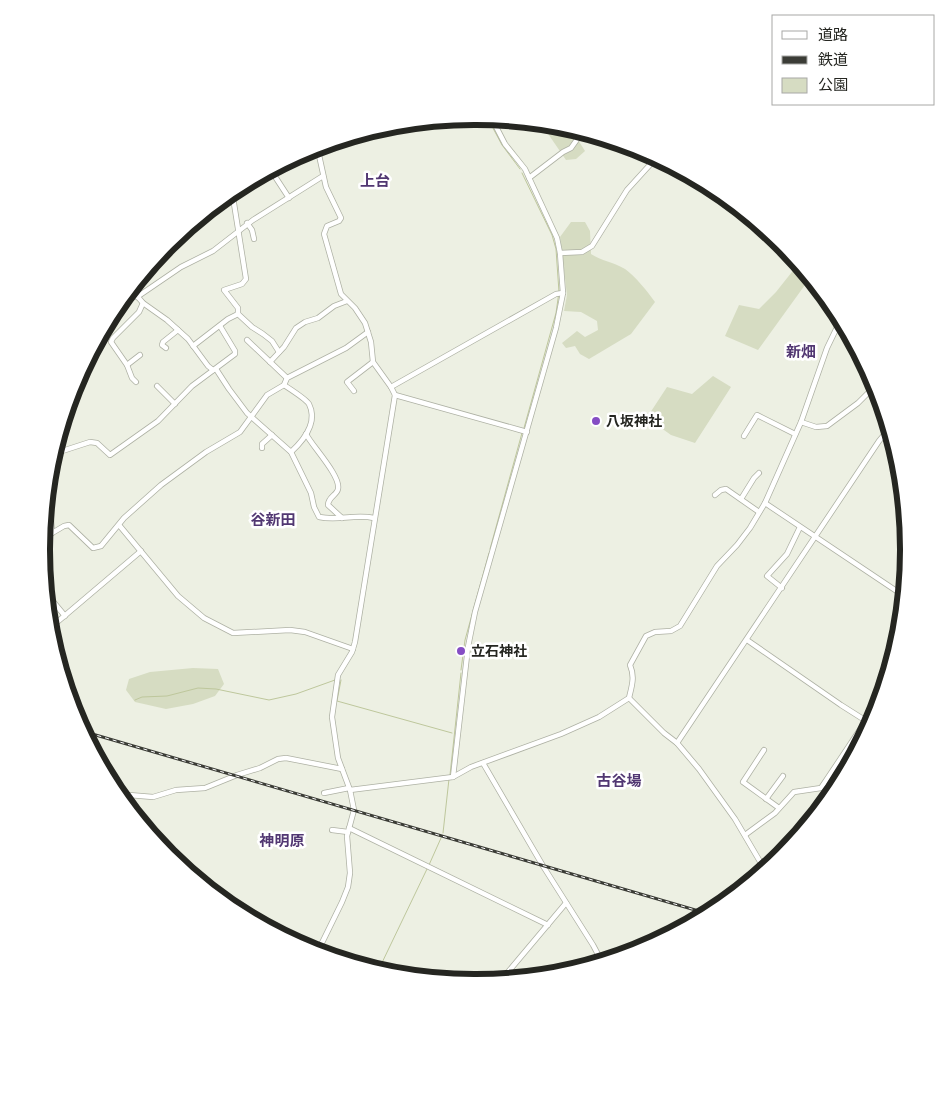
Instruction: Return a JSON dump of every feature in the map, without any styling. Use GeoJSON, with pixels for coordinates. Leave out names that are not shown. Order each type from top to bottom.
{"type":"FeatureCollection","features":[{"type":"Feature","properties":{"kind":"street"},"geometry":{"type":"LineString","coordinates":[[453,777],[472,629],[560,310],[560,253],[554,230],[524,169],[505,144],[495,125]]}},
{"type":"Feature","properties":{"kind":"street"},"geometry":{"type":"LineString","coordinates":[[529,178],[571,148],[578,138]]}},
{"type":"Feature","properties":{"kind":"street"},"geometry":{"type":"LineString","coordinates":[[319,154],[323,176],[330,196],[341,218],[339,221],[327,226],[324,234],[338,286],[342,296],[365,322],[372,362],[395,395],[353,649],[340,670],[333,707],[334,736],[338,758],[350,789],[354,810],[348,830],[350,867],[348,887],[322,946]]}},
{"type":"Feature","properties":{"kind":"street"},"geometry":{"type":"LineString","coordinates":[[560,253],[582,252],[592,246],[627,190],[651,163]]}},
{"type":"Feature","properties":{"kind":"street"},"geometry":{"type":"LineString","coordinates":[[274,175],[289,198]]}},
{"type":"Feature","properties":{"kind":"street"},"geometry":{"type":"LineString","coordinates":[[138,297],[181,267],[213,251],[247,223],[323,176]]}},
{"type":"Feature","properties":{"kind":"street"},"geometry":{"type":"LineString","coordinates":[[233,200],[246,281],[224,290],[238,308],[238,314],[272,341],[280,352]]}},
{"type":"Feature","properties":{"kind":"street"},"geometry":{"type":"LineString","coordinates":[[247,223],[252,230],[254,239]]}},
{"type":"Feature","properties":{"kind":"street"},"geometry":{"type":"LineString","coordinates":[[136,294],[143,303],[155,310],[178,330],[208,366],[215,370],[227,391],[242,408],[291,452],[311,493],[314,507],[319,517],[331,520],[360,516],[374,518]]}},
{"type":"Feature","properties":{"kind":"street"},"geometry":{"type":"LineString","coordinates":[[391,387],[560,294]]}},
{"type":"Feature","properties":{"kind":"street"},"geometry":{"type":"LineString","coordinates":[[270,362],[280,352],[292,333],[301,325],[308,320],[321,316],[334,306],[347,301]]}},
{"type":"Feature","properties":{"kind":"street"},"geometry":{"type":"LineString","coordinates":[[136,382],[132,378],[127,366],[111,345],[111,340],[139,312],[143,303]]}},
{"type":"Feature","properties":{"kind":"street"},"geometry":{"type":"LineString","coordinates":[[193,346],[238,314]]}},
{"type":"Feature","properties":{"kind":"street"},"geometry":{"type":"LineString","coordinates":[[62,451],[90,442],[97,443],[110,455],[158,422],[197,382],[236,353],[220,326]]}},
{"type":"Feature","properties":{"kind":"street"},"geometry":{"type":"LineString","coordinates":[[324,793],[453,777],[483,763],[599,717],[629,698],[634,681],[634,673],[630,664],[646,636],[655,632],[671,631],[680,626],[711,576],[737,545],[760,512],[801,422],[827,348],[837,327]]}},
{"type":"Feature","properties":{"kind":"street"},"geometry":{"type":"LineString","coordinates":[[166,348],[162,344],[163,342],[178,330]]}},
{"type":"Feature","properties":{"kind":"street"},"geometry":{"type":"LineString","coordinates":[[51,521],[52,533],[68,525],[93,548],[101,546],[124,518],[161,485],[206,452],[240,432],[267,395],[284,385],[288,375],[346,348],[368,332]]}},
{"type":"Feature","properties":{"kind":"street"},"geometry":{"type":"LineString","coordinates":[[247,340],[270,362],[288,375]]}},
{"type":"Feature","properties":{"kind":"street"},"geometry":{"type":"LineString","coordinates":[[127,366],[140,355]]}},
{"type":"Feature","properties":{"kind":"street"},"geometry":{"type":"LineString","coordinates":[[354,392],[346,382],[372,362]]}},
{"type":"Feature","properties":{"kind":"street"},"geometry":{"type":"LineString","coordinates":[[284,385],[308,404],[313,419],[306,434],[291,452]]}},
{"type":"Feature","properties":{"kind":"street"},"geometry":{"type":"LineString","coordinates":[[157,386],[175,404]]}},
{"type":"Feature","properties":{"kind":"street"},"geometry":{"type":"LineString","coordinates":[[801,422],[816,426],[827,426],[858,403],[870,391]]}},
{"type":"Feature","properties":{"kind":"street"},"geometry":{"type":"LineString","coordinates":[[395,395],[527,432]]}},
{"type":"Feature","properties":{"kind":"street"},"geometry":{"type":"LineString","coordinates":[[744,436],[757,415],[795,434]]}},
{"type":"Feature","properties":{"kind":"street"},"geometry":{"type":"LineString","coordinates":[[306,434],[310,442],[326,460],[338,486],[338,490],[328,500],[328,505],[342,518]]}},
{"type":"Feature","properties":{"kind":"street"},"geometry":{"type":"LineString","coordinates":[[678,743],[884,434]]}},
{"type":"Feature","properties":{"kind":"street"},"geometry":{"type":"LineString","coordinates":[[262,448],[262,444],[272,435]]}},
{"type":"Feature","properties":{"kind":"street"},"geometry":{"type":"LineString","coordinates":[[741,499],[759,473]]}},
{"type":"Feature","properties":{"kind":"street"},"geometry":{"type":"LineString","coordinates":[[715,495],[721,490],[726,489],[760,512]]}},
{"type":"Feature","properties":{"kind":"street"},"geometry":{"type":"LineString","coordinates":[[765,503],[897,592]]}},
{"type":"Feature","properties":{"kind":"street"},"geometry":{"type":"LineString","coordinates":[[119,525],[178,596],[204,618],[233,633],[290,630],[304,632],[353,649]]}},
{"type":"Feature","properties":{"kind":"street"},"geometry":{"type":"LineString","coordinates":[[782,588],[767,576],[787,554],[800,526]]}},
{"type":"Feature","properties":{"kind":"street"},"geometry":{"type":"LineString","coordinates":[[57,622],[141,551]]}},
{"type":"Feature","properties":{"kind":"street"},"geometry":{"type":"LineString","coordinates":[[54,602],[65,616]]}},
{"type":"Feature","properties":{"kind":"street"},"geometry":{"type":"LineString","coordinates":[[233,633],[233,639]]}},
{"type":"Feature","properties":{"kind":"street"},"geometry":{"type":"LineString","coordinates":[[747,640],[865,719]]}},
{"type":"Feature","properties":{"kind":"street"},"geometry":{"type":"LineString","coordinates":[[629,698],[664,733],[678,743],[736,819],[761,863]]}},
{"type":"Feature","properties":{"kind":"street"},"geometry":{"type":"LineString","coordinates":[[745,836],[779,808],[794,792],[821,788],[859,730]]}},
{"type":"Feature","properties":{"kind":"street"},"geometry":{"type":"LineString","coordinates":[[764,750],[743,780],[744,784],[779,808]]}},
{"type":"Feature","properties":{"kind":"street"},"geometry":{"type":"LineString","coordinates":[[129,795],[153,797],[176,790],[205,788],[260,768],[278,759],[286,758],[342,769]]}},
{"type":"Feature","properties":{"kind":"street"},"geometry":{"type":"LineString","coordinates":[[483,763],[599,956]]}},
{"type":"Feature","properties":{"kind":"street"},"geometry":{"type":"LineString","coordinates":[[766,799],[783,776]]}},
{"type":"Feature","properties":{"kind":"street"},"geometry":{"type":"LineString","coordinates":[[332,830],[348,830],[548,925]]}},
{"type":"Feature","properties":{"kind":"street"},"geometry":{"type":"LineString","coordinates":[[508,972],[566,903]]}},
{"type":"Feature","properties":{"kind":"green space"},"geometry":{"type":"Polygon","coordinates":[[[546,131],[576,137],[585,151],[576,159],[566,160],[546,131]]]}},
{"type":"Feature","properties":{"kind":"green space"},"geometry":{"type":"Polygon","coordinates":[[[571,222],[585,222],[590,231],[591,254],[625,269],[655,302],[631,334],[589,359],[580,354],[575,346],[566,348],[562,343],[577,331],[585,337],[598,330],[597,321],[581,312],[564,311],[567,295],[560,237],[571,222]]]}},
{"type":"Feature","properties":{"kind":"green space"},"geometry":{"type":"Polygon","coordinates":[[[795,269],[806,283],[758,350],[725,336],[739,305],[759,309],[776,292],[795,269]]]}},
{"type":"Feature","properties":{"kind":"green space"},"geometry":{"type":"Polygon","coordinates":[[[713,376],[731,387],[695,443],[671,435],[650,420],[650,413],[667,387],[692,394],[713,376]]]}},
{"type":"Feature","properties":{"kind":"green space"},"geometry":{"type":"Polygon","coordinates":[[[193,668],[218,669],[224,684],[215,696],[193,704],[166,709],[135,702],[126,690],[129,679],[150,672],[193,668]]]}},
{"type":"Feature","properties":{"kind":"waterway"},"geometry":{"type":"LineString","coordinates":[[491,125],[502,145],[520,169]]}},
{"type":"Feature","properties":{"kind":"waterway"},"geometry":{"type":"LineString","coordinates":[[522,173],[552,235],[556,249],[559,292],[556,313],[524,428]]}},
{"type":"Feature","properties":{"kind":"waterway"},"geometry":{"type":"LineString","coordinates":[[490,549],[522,433]]}},
{"type":"Feature","properties":{"kind":"waterway"},"geometry":{"type":"LineString","coordinates":[[461,670],[465,640],[489,553]]}},
{"type":"Feature","properties":{"kind":"waterway"},"geometry":{"type":"LineString","coordinates":[[450,775],[461,673]]}},
{"type":"Feature","properties":{"kind":"waterway"},"geometry":{"type":"LineString","coordinates":[[135,700],[142,697],[167,696],[198,688],[216,689],[269,700],[296,694],[335,680]]}},
{"type":"Feature","properties":{"kind":"waterway"},"geometry":{"type":"LineString","coordinates":[[341,680],[337,701],[452,733]]}},
{"type":"Feature","properties":{"kind":"waterway"},"geometry":{"type":"LineString","coordinates":[[443,833],[449,779]]}},
{"type":"Feature","properties":{"kind":"waterway"},"geometry":{"type":"LineString","coordinates":[[429,865],[441,838]]}},
{"type":"Feature","properties":{"kind":"waterway"},"geometry":{"type":"LineString","coordinates":[[382,964],[427,869]]}},
{"type":"Feature","properties":{"kind":"railway"},"geometry":{"type":"LineString","coordinates":[[93,734],[698,911]]}},
{"type":"Feature","properties":{"kind":"place","name":"八坂神社"},"geometry":{"type":"Point","coordinates":[596,421]}},
{"type":"Feature","properties":{"kind":"place","name":"立石神社"},"geometry":{"type":"Point","coordinates":[461,651]}},
{"type":"Feature","properties":{"kind":"district","name":"上台"},"geometry":{"type":"Point","coordinates":[375,181]}},
{"type":"Feature","properties":{"kind":"district","name":"新畑"},"geometry":{"type":"Point","coordinates":[801,352]}},
{"type":"Feature","properties":{"kind":"district","name":"谷新田"},"geometry":{"type":"Point","coordinates":[273,520]}},
{"type":"Feature","properties":{"kind":"district","name":"古谷場"},"geometry":{"type":"Point","coordinates":[619,781]}},
{"type":"Feature","properties":{"kind":"district","name":"神明原"},"geometry":{"type":"Point","coordinates":[282,841]}}]}
